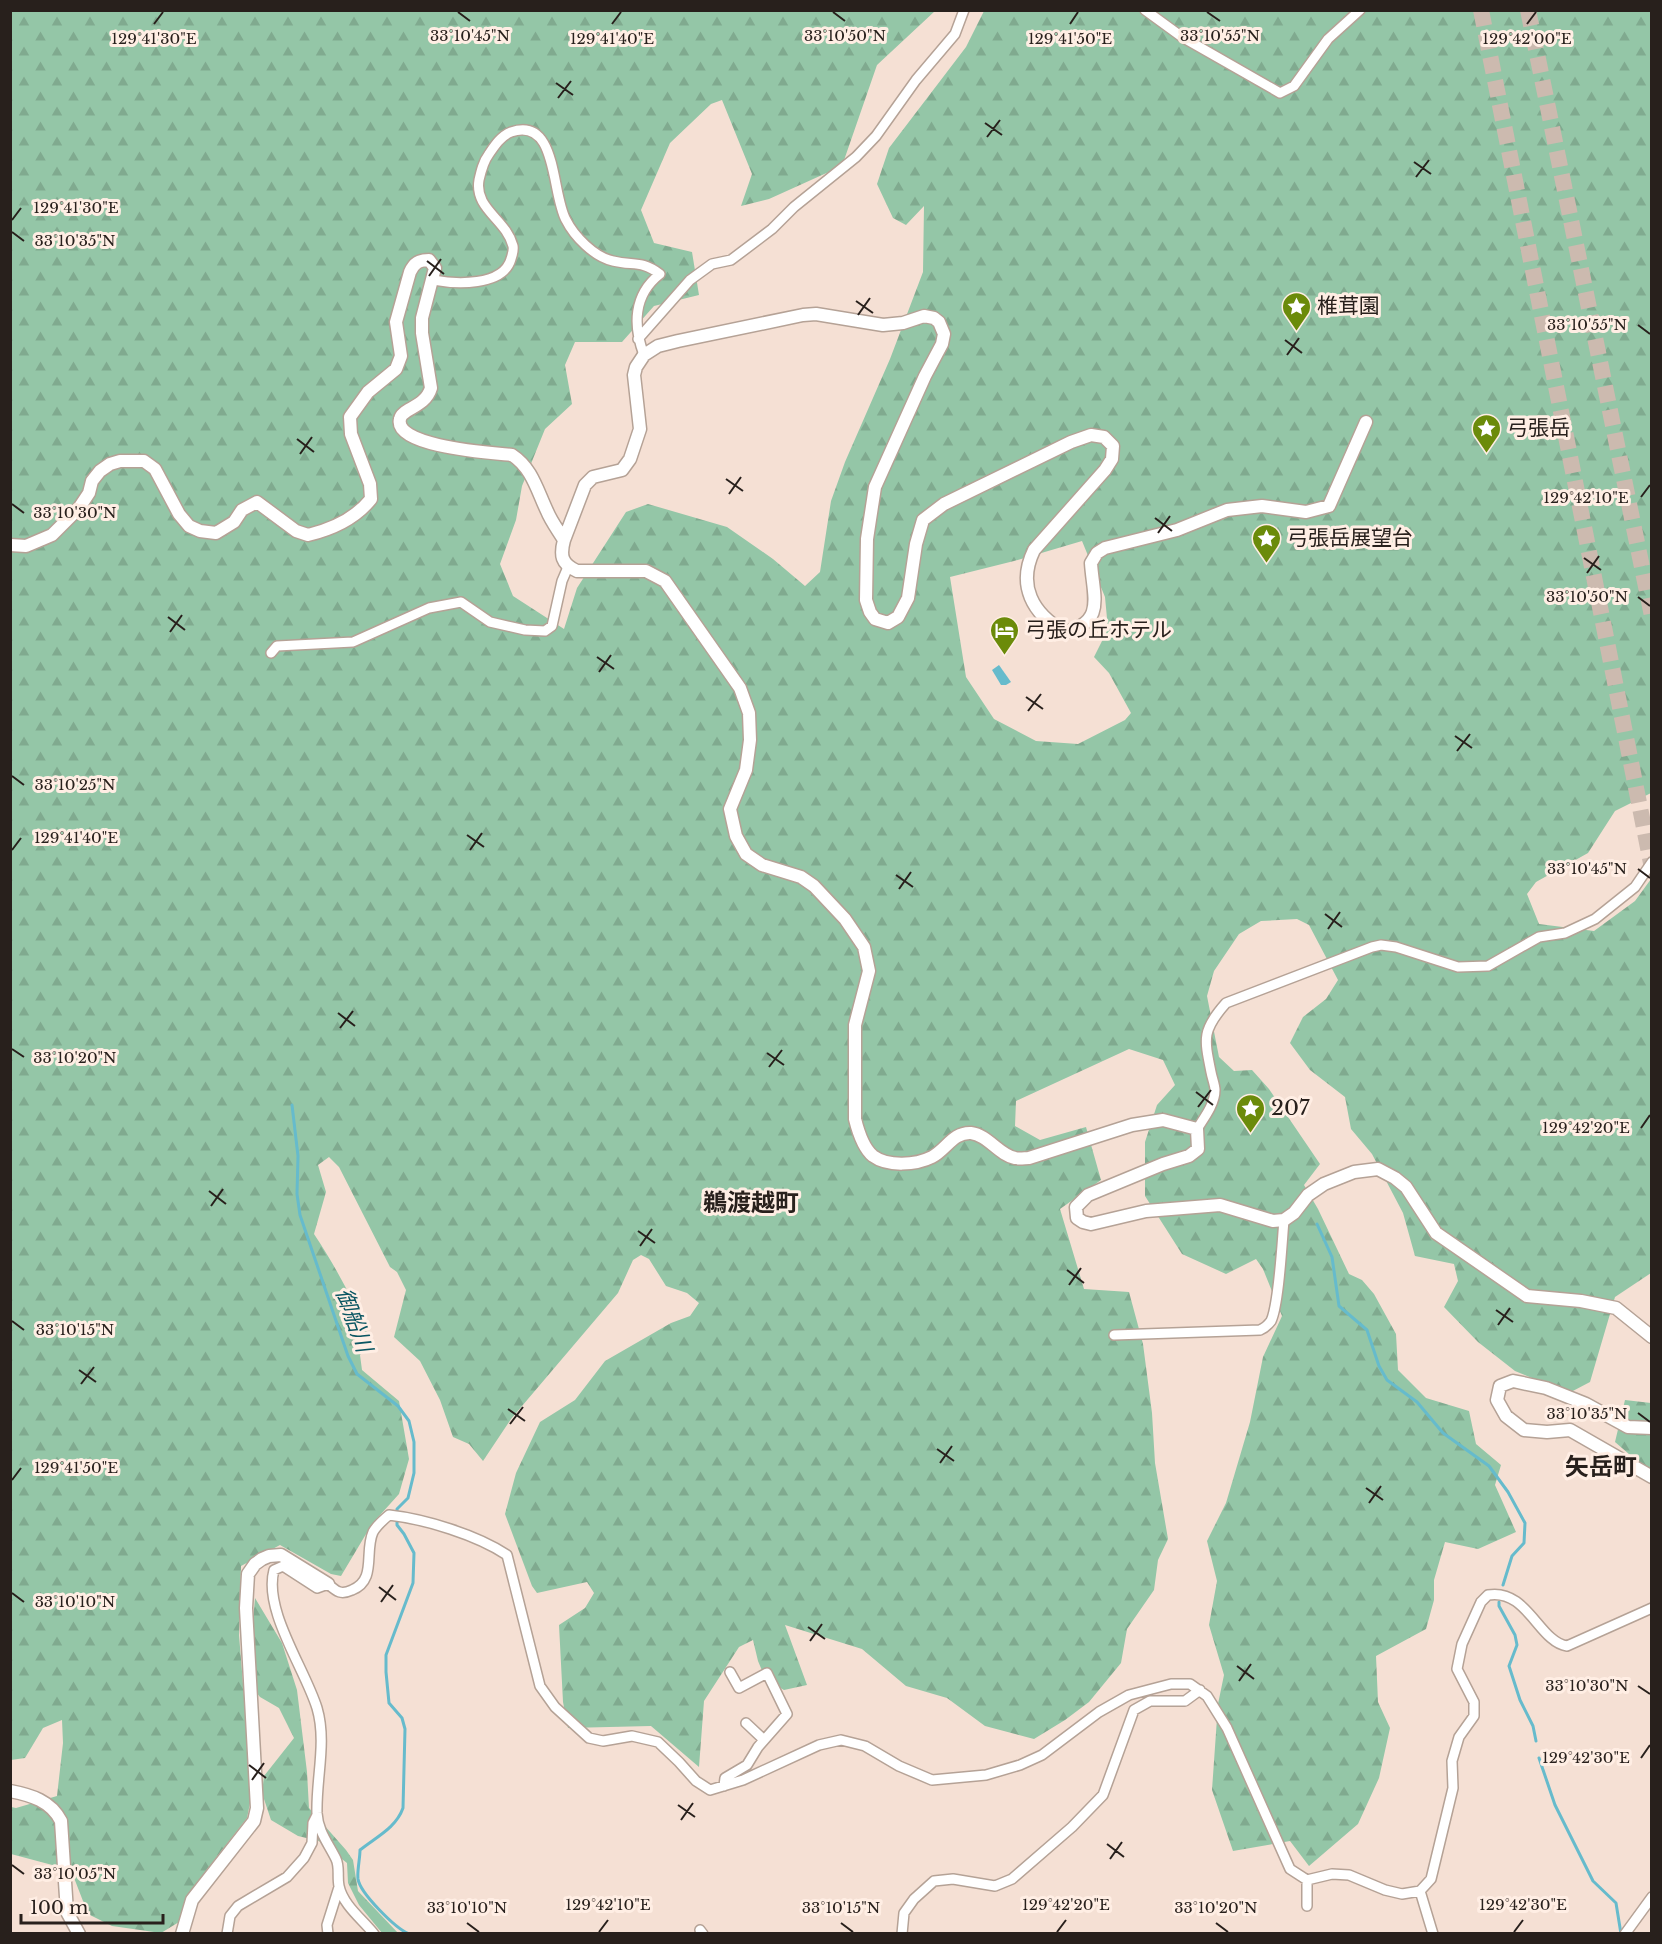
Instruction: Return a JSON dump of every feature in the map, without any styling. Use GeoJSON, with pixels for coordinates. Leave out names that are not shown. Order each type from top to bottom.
{"type":"FeatureCollection","features":[{"type":"Feature","properties":{"kind":"street"},"geometry":{"type":"LineString","coordinates":[[638,339],[690,280],[712,264],[731,260],[772,229],[794,207],[856,157],[955,34],[964,10]]}},
{"type":"Feature","properties":{"kind":"street"},"geometry":{"type":"LineString","coordinates":[[1145,10],[1182,37],[1280,93],[1294,86],[1328,39],[1360,10]]}},
{"type":"Feature","properties":{"kind":"street"},"geometry":{"type":"LineString","coordinates":[[434,280],[449,283],[478,281],[494,278],[509,266],[514,249],[508,235],[482,202],[478,189],[480,171],[486,157],[499,140],[510,133],[526,129],[536,132],[545,143],[560,206],[576,236],[606,259],[647,265],[660,274],[649,283],[637,308],[638,339],[644,355]]}},
{"type":"Feature","properties":{"kind":"street"},"geometry":{"type":"LineString","coordinates":[[10,545],[26,546],[52,535],[79,508],[89,493],[92,481],[100,471],[120,461],[144,461],[154,469],[179,514],[189,526],[200,531],[216,532],[234,522],[243,510],[257,502],[296,531],[308,535],[348,521],[361,512],[372,499],[370,484],[351,434],[350,417],[368,392],[396,369],[401,356],[396,322],[413,265],[420,260],[429,260],[435,268],[434,280],[422,318],[422,333],[431,388],[423,402],[402,414],[399,420],[400,427],[411,438],[432,444],[512,455],[522,461],[528,468],[547,512],[564,540]]}},
{"type":"Feature","properties":{"kind":"street"},"geometry":{"type":"LineString","coordinates":[[1197,1129],[1163,1120],[1132,1125],[1029,1158],[1014,1158],[972,1133],[959,1135],[932,1157],[907,1164],[885,1162],[873,1156],[858,1132],[855,1119],[855,1025],[869,971],[864,948],[845,919],[814,886],[801,877],[762,865],[746,854],[736,836],[730,809],[746,770],[750,741],[748,713],[740,688],[665,581],[646,571],[577,571],[568,567],[562,560],[564,540],[585,485],[593,477],[622,470],[630,459],[640,429],[634,375],[644,355],[658,346],[803,315],[816,314],[883,326],[903,323],[924,316],[934,318],[939,322],[944,334],[942,344],[925,376],[875,487],[867,539],[866,600],[875,619],[888,622],[898,617],[908,598],[916,543],[923,520],[944,504],[1071,442],[1091,435],[1104,436],[1113,446],[1112,459],[1105,471],[1034,550],[1026,565],[1026,581],[1038,612],[1065,632],[1089,622],[1094,611],[1090,563],[1097,553],[1105,548],[1177,530],[1227,510],[1262,506],[1306,512],[1329,506],[1366,422]]}},
{"type":"Feature","properties":{"kind":"street"},"geometry":{"type":"LineString","coordinates":[[271,653],[277,646],[353,642],[429,608],[461,602],[490,622],[545,632],[552,626],[562,581],[568,567]]}},
{"type":"Feature","properties":{"kind":"street"},"geometry":{"type":"LineString","coordinates":[[1652,862],[1635,887],[1595,919],[1565,933],[1539,937],[1488,966],[1458,967],[1396,947],[1381,945],[1226,1003],[1212,1018],[1206,1033],[1215,1092],[1208,1112],[1197,1129],[1198,1149],[1189,1156],[1163,1164],[1089,1196],[1076,1207],[1077,1218],[1091,1224],[1146,1211],[1220,1205],[1273,1221],[1284,1220],[1294,1213],[1308,1195],[1324,1184],[1354,1172],[1378,1169],[1406,1187],[1436,1233],[1527,1296],[1581,1301],[1616,1308],[1652,1336]]}},
{"type":"Feature","properties":{"kind":"street"},"geometry":{"type":"LineString","coordinates":[[1114,1335],[1183,1334],[1265,1328],[1271,1319],[1275,1304],[1284,1220]]}},
{"type":"Feature","properties":{"kind":"street"},"geometry":{"type":"LineString","coordinates":[[1652,1428],[1628,1427],[1586,1404],[1546,1388],[1513,1382],[1500,1386],[1497,1400],[1506,1416],[1524,1430],[1547,1432],[1570,1430],[1652,1477]]}},
{"type":"Feature","properties":{"kind":"street"},"geometry":{"type":"LineString","coordinates":[[182,1934],[192,1900],[254,1821],[257,1808],[246,1617],[248,1574],[262,1559],[281,1555],[338,1592],[343,1593],[360,1587],[368,1574],[369,1546],[374,1532],[389,1515],[401,1516],[446,1529],[494,1546],[507,1555],[540,1686],[555,1707],[589,1738],[603,1741],[632,1736],[658,1742],[696,1781],[710,1790],[743,1780],[819,1745],[841,1740],[865,1746],[899,1766],[932,1780],[986,1775],[1020,1766],[1042,1755],[1099,1712],[1129,1695],[1171,1684],[1190,1684],[1207,1696],[1227,1728],[1290,1869],[1307,1880],[1332,1874],[1348,1875],[1385,1890],[1402,1894],[1420,1891],[1431,1879],[1436,1864],[1453,1788],[1452,1761],[1459,1737],[1474,1716],[1474,1702],[1457,1669],[1462,1644],[1481,1602],[1488,1595],[1504,1594],[1524,1608],[1559,1645],[1567,1646],[1652,1608]]}},
{"type":"Feature","properties":{"kind":"street"},"geometry":{"type":"LineString","coordinates":[[328,1584],[317,1588],[283,1566],[274,1570],[271,1581],[273,1598],[284,1631],[317,1707],[321,1725],[317,1815],[321,1833],[338,1861],[339,1887],[327,1925],[328,1934]]}},
{"type":"Feature","properties":{"kind":"street"},"geometry":{"type":"LineString","coordinates":[[724,1786],[725,1778],[747,1765],[764,1740],[787,1714],[767,1673],[739,1688],[730,1672]]}},
{"type":"Feature","properties":{"kind":"street"},"geometry":{"type":"LineString","coordinates":[[902,1934],[904,1913],[914,1899],[934,1881],[953,1879],[995,1886],[1012,1879],[1044,1852],[1103,1795],[1134,1710],[1150,1701],[1185,1701],[1200,1690]]}},
{"type":"Feature","properties":{"kind":"street"},"geometry":{"type":"LineString","coordinates":[[746,1723],[764,1740]]}},
{"type":"Feature","properties":{"kind":"street"},"geometry":{"type":"LineString","coordinates":[[10,1791],[39,1799],[57,1814],[61,1821],[67,1912],[79,1934]]}},
{"type":"Feature","properties":{"kind":"street"},"geometry":{"type":"LineString","coordinates":[[228,1934],[230,1916],[238,1906],[287,1877],[304,1858],[312,1843],[313,1823],[317,1815]]}},
{"type":"Feature","properties":{"kind":"street"},"geometry":{"type":"LineString","coordinates":[[1307,1880],[1307,1906]]}},
{"type":"Feature","properties":{"kind":"street"},"geometry":{"type":"LineString","coordinates":[[339,1887],[348,1905],[374,1934]]}},
{"type":"Feature","properties":{"kind":"street"},"geometry":{"type":"LineString","coordinates":[[1420,1891],[1433,1934]]}},
{"type":"Feature","properties":{"kind":"street"},"geometry":{"type":"LineString","coordinates":[[1625,1934],[1652,1897]]}},
{"type":"Feature","properties":{"kind":"green space"},"geometry":{"type":"Polygon","coordinates":[[[11,11],[935,11],[877,65],[842,166],[769,199],[741,206],[752,174],[722,100],[711,104],[670,143],[641,210],[654,243],[692,252],[699,295],[654,306],[622,342],[575,342],[565,365],[572,404],[545,429],[522,486],[516,520],[500,564],[513,596],[564,629],[577,588],[626,512],[648,504],[727,527],[773,559],[805,586],[820,572],[831,501],[845,462],[890,359],[923,272],[924,206],[906,225],[893,218],[877,184],[889,148],[966,47],[984,11],[1651,11],[1651,793],[1615,811],[1588,853],[1536,882],[1527,894],[1539,924],[1594,931],[1635,901],[1651,879],[1651,1273],[1615,1297],[1590,1382],[1569,1393],[1515,1371],[1478,1342],[1444,1307],[1458,1281],[1454,1264],[1415,1256],[1403,1213],[1372,1154],[1351,1129],[1345,1097],[1310,1070],[1290,1043],[1303,1017],[1326,999],[1338,980],[1309,925],[1297,919],[1261,921],[1239,934],[1214,971],[1207,996],[1219,1057],[1234,1071],[1252,1070],[1269,1089],[1320,1164],[1304,1185],[1349,1274],[1362,1280],[1374,1294],[1396,1334],[1398,1370],[1426,1398],[1469,1411],[1476,1444],[1501,1465],[1495,1485],[1516,1532],[1478,1549],[1445,1542],[1434,1580],[1434,1600],[1426,1629],[1376,1656],[1378,1702],[1390,1728],[1379,1778],[1358,1824],[1309,1866],[1290,1841],[1233,1851],[1212,1790],[1218,1704],[1224,1675],[1209,1625],[1217,1581],[1207,1541],[1226,1503],[1250,1422],[1263,1357],[1282,1316],[1263,1269],[1256,1259],[1226,1274],[1182,1254],[1145,1196],[1145,1142],[1157,1105],[1175,1085],[1163,1060],[1129,1049],[1016,1101],[1015,1126],[1040,1140],[1086,1127],[1101,1180],[1060,1209],[1084,1289],[1129,1292],[1143,1344],[1152,1413],[1155,1463],[1168,1539],[1158,1560],[1154,1590],[1127,1629],[1121,1663],[1089,1702],[1065,1720],[1034,1739],[985,1726],[947,1698],[906,1686],[862,1649],[785,1625],[807,1685],[784,1690],[766,1680],[753,1640],[739,1647],[704,1701],[699,1767],[651,1726],[568,1728],[563,1702],[559,1625],[585,1608],[594,1593],[587,1582],[537,1593],[532,1586],[505,1514],[516,1473],[540,1422],[575,1400],[605,1361],[671,1323],[690,1316],[699,1303],[687,1293],[666,1286],[649,1259],[641,1255],[633,1260],[618,1293],[511,1419],[483,1461],[469,1444],[453,1437],[440,1400],[420,1361],[394,1337],[406,1290],[397,1272],[390,1267],[339,1167],[329,1157],[318,1165],[326,1192],[314,1234],[345,1285],[370,1340],[360,1355],[362,1370],[399,1401],[409,1459],[399,1494],[372,1524],[341,1576],[331,1574],[280,1545],[241,1566],[239,1635],[252,1793],[247,1818],[205,1872],[179,1922],[161,1933],[112,1926],[88,1914],[71,1870],[11,1854],[11,1807],[16,1808],[57,1796],[63,1743],[62,1720],[43,1728],[25,1758],[11,1760],[11,11]],[[1082,541],[950,577],[966,677],[994,719],[1036,741],[1078,744],[1125,720],[1131,713],[1109,673],[1094,657],[1108,629],[1105,597],[1082,541]]]}},
{"type":"Feature","properties":{"kind":"green space"},"geometry":{"type":"Polygon","coordinates":[[[1625,1400],[1651,1403],[1651,1473],[1615,1442],[1625,1400]]]}},
{"type":"Feature","properties":{"kind":"green space"},"geometry":{"type":"Polygon","coordinates":[[[255,1598],[282,1643],[297,1690],[309,1808],[353,1860],[358,1891],[398,1933],[382,1933],[359,1905],[348,1883],[347,1863],[319,1841],[298,1836],[271,1820],[262,1793],[264,1776],[294,1738],[279,1708],[260,1697],[256,1692],[253,1621],[255,1598]]]}},
{"type":"Feature","properties":{"kind":"water"},"geometry":{"type":"Polygon","coordinates":[[[999,665],[1011,682],[1006,685],[1001,685],[992,670],[999,665]]]}},
{"type":"Feature","properties":{"kind":"waterway","name":"御船川"},"geometry":{"type":"LineString","coordinates":[[292,1105],[298,1156],[297,1194],[300,1215],[348,1356],[357,1374],[398,1406],[409,1421],[414,1442],[414,1473],[408,1498],[397,1509],[397,1525],[414,1553],[413,1583],[386,1655],[389,1703],[402,1718],[405,1729],[403,1808],[391,1827],[360,1850],[358,1876],[360,1885],[371,1901],[395,1925],[409,1934]]}},
{"type":"Feature","properties":{"kind":"waterway"},"geometry":{"type":"LineString","coordinates":[[1317,1224],[1332,1257],[1339,1306],[1367,1330],[1379,1366],[1387,1380],[1417,1402],[1443,1433],[1489,1466],[1508,1492],[1525,1523],[1524,1543],[1512,1556],[1503,1585]]}},
{"type":"Feature","properties":{"kind":"waterway"},"geometry":{"type":"LineString","coordinates":[[1499,1602],[1515,1635],[1517,1645],[1509,1666],[1520,1700],[1533,1726],[1536,1741]]}},
{"type":"Feature","properties":{"kind":"waterway"},"geometry":{"type":"LineString","coordinates":[[1539,1758],[1555,1805],[1593,1881],[1616,1903],[1621,1934]]}},
{"type":"Feature","properties":{"kind":"tunnel"},"geometry":{"type":"LineString","coordinates":[[1481,10],[1652,868]]}},
{"type":"Feature","properties":{"kind":"tunnel"},"geometry":{"type":"LineString","coordinates":[[1528,10],[1652,616]]}},
{"type":"Feature","properties":{"kind":"place","name":"椎茸園"},"geometry":{"type":"Point","coordinates":[1296,332]}},
{"type":"Feature","properties":{"kind":"place","name":"弓張岳"},"geometry":{"type":"Point","coordinates":[1486,454]}},
{"type":"Feature","properties":{"kind":"place","name":"弓張岳展望台"},"geometry":{"type":"Point","coordinates":[1266,564]}},
{"type":"Feature","properties":{"kind":"place","name":"弓張の丘ホテル"},"geometry":{"type":"Point","coordinates":[1004,656]}},
{"type":"Feature","properties":{"kind":"place","name":"207"},"geometry":{"type":"Point","coordinates":[1250,1134]}},
{"type":"Feature","properties":{"kind":"district","name":"鵜渡越町"},"geometry":{"type":"Point","coordinates":[751,1202]}},
{"type":"Feature","properties":{"kind":"district","name":"矢岳町"},"geometry":{"type":"Point","coordinates":[1601,1466]}}]}
